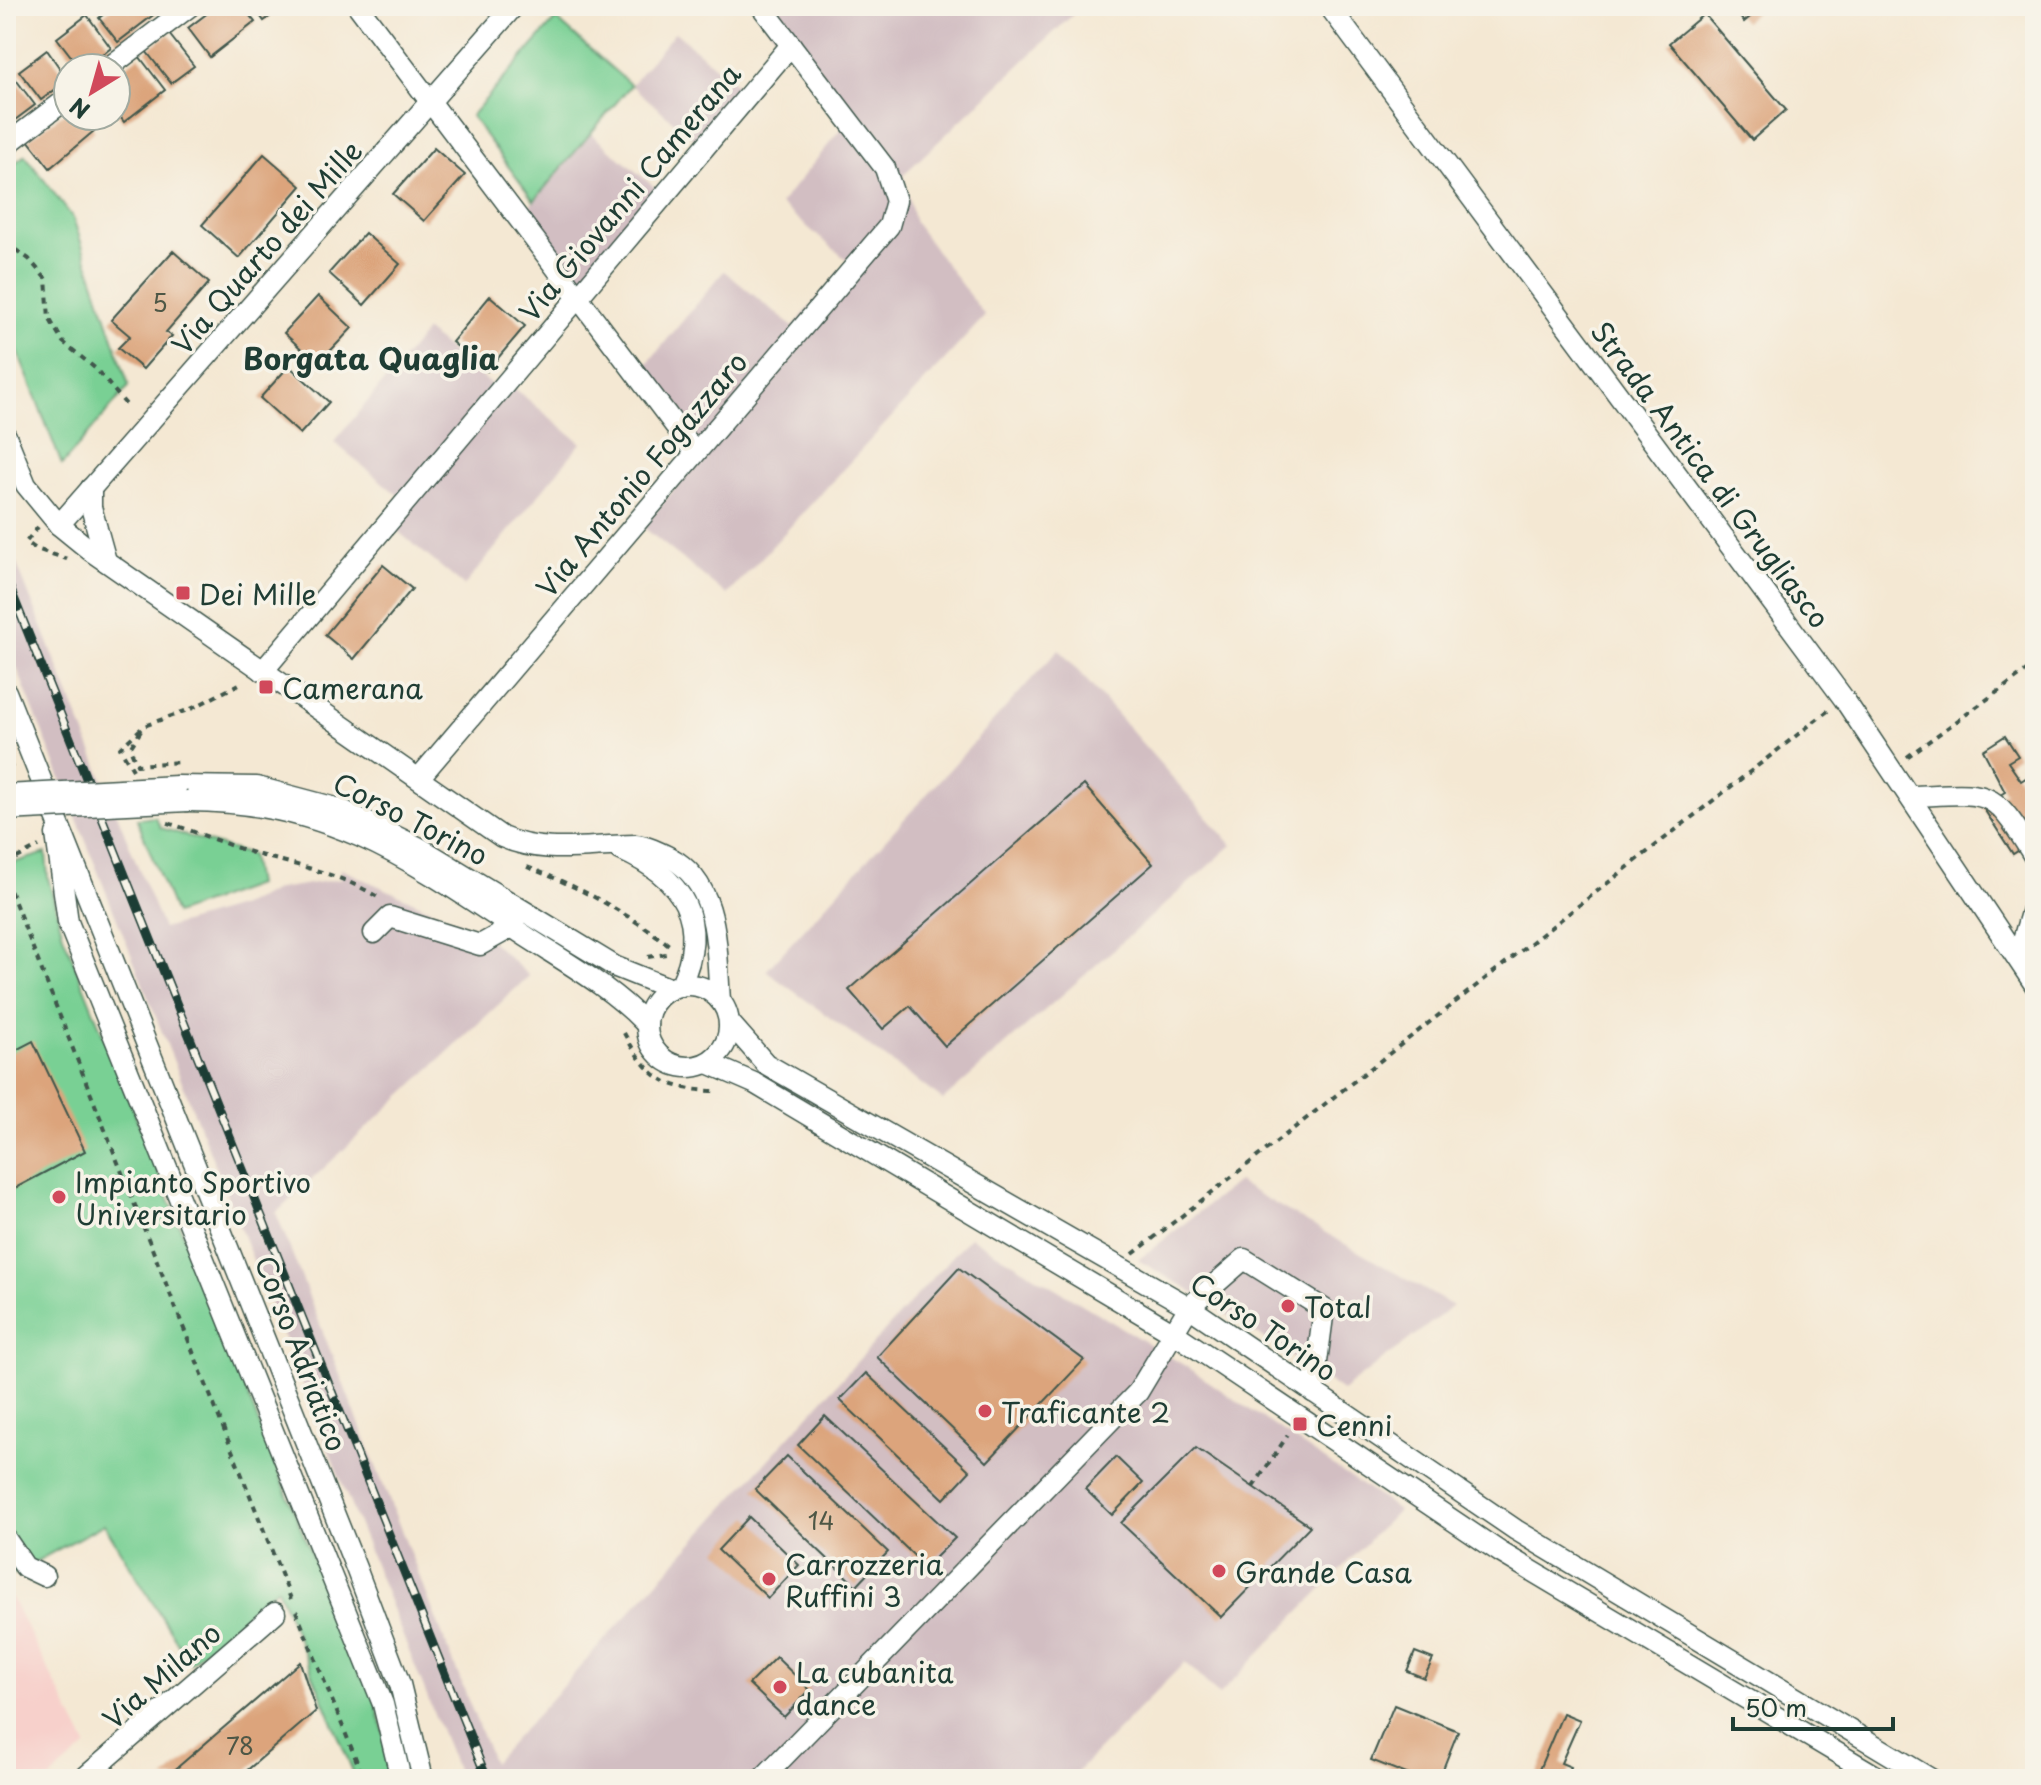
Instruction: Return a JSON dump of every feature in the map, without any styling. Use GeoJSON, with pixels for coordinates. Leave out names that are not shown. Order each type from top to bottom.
{"type":"FeatureCollection","features":[{"type":"Feature","properties":{"kind":"street"},"geometry":{"type":"LineString","coordinates":[[129,52],[190,6]]}},
{"type":"Feature","properties":{"kind":"street"},"geometry":{"type":"LineString","coordinates":[[358,6],[695,452]]}},
{"type":"Feature","properties":{"kind":"street","name":"Via Quarto dei Mille"},"geometry":{"type":"LineString","coordinates":[[59,525],[514,6]]}},
{"type":"Feature","properties":{"kind":"street"},"geometry":{"type":"LineString","coordinates":[[761,6],[791,45]]}},
{"type":"Feature","properties":{"kind":"street","name":"Strada Antica di Grugliasco"},"geometry":{"type":"LineString","coordinates":[[1329,6],[1844,699],[1912,796],[2035,985]]}},
{"type":"Feature","properties":{"kind":"street","name":"Via Antonio Fogazzaro"},"geometry":{"type":"LineString","coordinates":[[419,778],[889,226],[896,201],[885,168],[791,45]]}},
{"type":"Feature","properties":{"kind":"street","name":"Via Giovanni Camerana"},"geometry":{"type":"LineString","coordinates":[[263,671],[791,45]]}},
{"type":"Feature","properties":{"kind":"street"},"geometry":{"type":"LineString","coordinates":[[6,145],[52,110]]}},
{"type":"Feature","properties":{"kind":"street"},"geometry":{"type":"LineString","coordinates":[[6,436],[26,485],[59,525],[502,837],[521,845],[546,849],[635,845],[656,851],[683,866],[698,883],[713,918],[720,1000]]}},
{"type":"Feature","properties":{"kind":"street"},"geometry":{"type":"LineString","coordinates":[[91,488],[91,507],[106,561]]}},
{"type":"Feature","properties":{"kind":"street","name":"Corso Adriatico"},"geometry":{"type":"LineString","coordinates":[[6,692],[47,827],[68,922],[212,1271],[383,1704],[401,1779]]}},
{"type":"Feature","properties":{"kind":"street","name":"Corso Torino"},"geometry":{"type":"LineString","coordinates":[[6,795],[143,788],[274,806],[330,822],[616,967],[675,987],[696,985],[720,1000],[730,1023],[766,1064],[1189,1307],[1516,1530],[1931,1779]]}},
{"type":"Feature","properties":{"kind":"street","name":"Corso Torino"},"geometry":{"type":"LineString","coordinates":[[6,810],[183,793]]}},
{"type":"Feature","properties":{"kind":"street"},"geometry":{"type":"LineString","coordinates":[[1912,796],[1982,794],[1998,803],[2035,858]]}},
{"type":"Feature","properties":{"kind":"street","name":"Corso Adriatico"},"geometry":{"type":"LineString","coordinates":[[47,827],[86,886],[238,1266],[400,1684],[423,1779]]}},
{"type":"Feature","properties":{"kind":"street"},"geometry":{"type":"LineString","coordinates":[[616,848],[655,868],[682,896],[693,934],[689,968],[675,987],[654,1003],[647,1025]]}},
{"type":"Feature","properties":{"kind":"street"},"geometry":{"type":"LineString","coordinates":[[2018,957],[2035,899]]}},
{"type":"Feature","properties":{"kind":"street"},"geometry":{"type":"LineString","coordinates":[[374,933],[390,917],[480,945],[492,942],[515,916]]}},
{"type":"Feature","properties":{"kind":"street","name":"Corso Torino"},"geometry":{"type":"LineString","coordinates":[[515,916],[602,984],[647,1025],[649,1039],[667,1062],[684,1067],[708,1063],[754,1083],[1174,1333],[1500,1552],[1881,1779]]}},
{"type":"Feature","properties":{"kind":"street"},"geometry":{"type":"LineString","coordinates":[[708,1063],[722,1050],[730,1023]]}},
{"type":"Feature","properties":{"kind":"street"},"geometry":{"type":"LineString","coordinates":[[762,1779],[1138,1392],[1189,1307],[1244,1259],[1324,1309],[1313,1392]]}},
{"type":"Feature","properties":{"kind":"street"},"geometry":{"type":"LineString","coordinates":[[212,1271],[238,1266]]}},
{"type":"Feature","properties":{"kind":"street"},"geometry":{"type":"LineString","coordinates":[[6,1539],[25,1567],[44,1576]]}},
{"type":"Feature","properties":{"kind":"street","name":"Via Milano"},"geometry":{"type":"LineString","coordinates":[[83,1779],[275,1613]]}},
{"type":"Feature","properties":{"kind":"path"},"geometry":{"type":"LineString","coordinates":[[6,243],[29,259],[46,279],[49,318],[63,342],[96,369],[129,408]]}},
{"type":"Feature","properties":{"kind":"path"},"geometry":{"type":"LineString","coordinates":[[1892,767],[2035,665]]}},
{"type":"Feature","properties":{"kind":"path"},"geometry":{"type":"LineString","coordinates":[[143,788],[120,748],[144,726],[193,708],[236,685]]}},
{"type":"Feature","properties":{"kind":"path"},"geometry":{"type":"LineString","coordinates":[[1117,1266],[1844,699]]}},
{"type":"Feature","properties":{"kind":"path"},"geometry":{"type":"LineString","coordinates":[[144,726],[130,748],[137,765],[180,762]]}},
{"type":"Feature","properties":{"kind":"path"},"geometry":{"type":"LineString","coordinates":[[6,756],[16,775],[6,774]]}},
{"type":"Feature","properties":{"kind":"path"},"geometry":{"type":"LineString","coordinates":[[164,822],[263,856],[311,866],[358,885],[384,900]]}},
{"type":"Feature","properties":{"kind":"path"},"geometry":{"type":"LineString","coordinates":[[6,864],[39,846],[47,827]]}},
{"type":"Feature","properties":{"kind":"path"},"geometry":{"type":"LineString","coordinates":[[515,863],[566,882],[619,910],[677,951],[658,958],[639,957]]}},
{"type":"Feature","properties":{"kind":"path"},"geometry":{"type":"LineString","coordinates":[[6,880],[364,1779]]}},
{"type":"Feature","properties":{"kind":"path"},"geometry":{"type":"LineString","coordinates":[[1253,1487],[1288,1435]]}},
{"type":"Feature","properties":{"kind":"shaded area"},"geometry":{"type":"Polygon","coordinates":[[[752,6],[1082,6],[903,175],[915,223],[985,316],[727,595],[643,527],[704,454],[642,370],[724,271],[793,327],[848,261],[780,204],[844,126],[752,6]]]}},
{"type":"Feature","properties":{"kind":"shaded area"},"geometry":{"type":"Polygon","coordinates":[[[675,32],[744,91],[700,144],[631,85],[675,32]]]}},
{"type":"Feature","properties":{"kind":"shaded area"},"geometry":{"type":"Polygon","coordinates":[[[590,133],[659,191],[579,287],[523,214],[590,133]]]}},
{"type":"Feature","properties":{"kind":"shaded area"},"geometry":{"type":"Polygon","coordinates":[[[426,331],[494,387],[502,378],[581,443],[464,586],[383,519],[400,497],[334,442],[426,331]]]}},
{"type":"Feature","properties":{"kind":"shaded area"},"geometry":{"type":"Polygon","coordinates":[[[6,537],[163,929],[241,906],[278,889],[340,879],[341,869],[481,932],[529,976],[276,1213],[493,1763],[970,1237],[1187,1367],[1398,1510],[1219,1695],[1185,1662],[1070,1779],[460,1779],[6,641],[6,537]]]}},
{"type":"Feature","properties":{"kind":"shaded area"},"geometry":{"type":"Polygon","coordinates":[[[1059,649],[1232,845],[943,1100],[766,971],[1059,649]]]}},
{"type":"Feature","properties":{"kind":"shaded area"},"geometry":{"type":"Polygon","coordinates":[[[1237,1182],[1453,1306],[1342,1391],[1199,1296],[1138,1260],[1237,1182]]]}},
{"type":"Feature","properties":{"kind":"shaded area"},"geometry":{"type":"Polygon","coordinates":[[[6,1587],[87,1746],[49,1779],[6,1779],[6,1587]]]}},
{"type":"Feature","properties":{"kind":"green space"},"geometry":{"type":"Polygon","coordinates":[[[556,19],[631,85],[534,201],[471,116],[556,19]]]}},
{"type":"Feature","properties":{"kind":"green space"},"geometry":{"type":"Polygon","coordinates":[[[25,155],[73,218],[129,386],[62,465],[6,321],[6,170],[25,155]]]}},
{"type":"Feature","properties":{"kind":"green space"},"geometry":{"type":"Polygon","coordinates":[[[155,817],[161,828],[251,855],[256,885],[175,914],[137,819],[155,817]]]}},
{"type":"Feature","properties":{"kind":"green space"},"geometry":{"type":"Polygon","coordinates":[[[46,853],[48,878],[63,935],[361,1678],[370,1681],[396,1779],[356,1779],[277,1588],[190,1663],[104,1524],[6,1578],[6,865],[46,853]]]}},
{"type":"Feature","properties":{"kind":"building"},"geometry":{"type":"Polygon","coordinates":[[[114,6],[165,6],[118,42],[99,18],[114,6]]]}},
{"type":"Feature","properties":{"kind":"building"},"geometry":{"type":"Polygon","coordinates":[[[217,6],[242,6],[255,22],[210,57],[188,28],[217,6]]]}},
{"type":"Feature","properties":{"kind":"building"},"geometry":{"type":"Polygon","coordinates":[[[253,6],[284,6],[264,21],[253,6]]]}},
{"type":"Feature","properties":{"kind":"building"},"geometry":{"type":"Polygon","coordinates":[[[1731,6],[1763,6],[1744,22],[1731,6]]]}},
{"type":"Feature","properties":{"kind":"building"},"geometry":{"type":"Polygon","coordinates":[[[1704,14],[1786,110],[1752,140],[1669,43],[1704,14]]]}},
{"type":"Feature","properties":{"kind":"building"},"geometry":{"type":"Polygon","coordinates":[[[87,15],[111,48],[106,52],[68,52],[57,38],[87,15]]]}},
{"type":"Feature","properties":{"kind":"building"},"geometry":{"type":"Polygon","coordinates":[[[169,34],[194,66],[171,83],[146,51],[169,34]]]}},
{"type":"Feature","properties":{"kind":"building"},"geometry":{"type":"Polygon","coordinates":[[[47,50],[52,57],[52,92],[41,100],[19,71],[47,50]]]}},
{"type":"Feature","properties":{"kind":"building"},"geometry":{"type":"Polygon","coordinates":[[[139,56],[165,90],[132,116],[132,61],[139,56]]]}},
{"type":"Feature","properties":{"kind":"building"},"geometry":{"type":"Polygon","coordinates":[[[11,73],[35,105],[11,123],[6,117],[6,77],[11,73]]]}},
{"type":"Feature","properties":{"kind":"building"},"geometry":{"type":"Polygon","coordinates":[[[52,122],[52,132],[93,132],[50,168],[28,140],[52,122]]]}},
{"type":"Feature","properties":{"kind":"building"},"geometry":{"type":"Polygon","coordinates":[[[434,148],[465,175],[424,221],[393,194],[434,148]]]}},
{"type":"Feature","properties":{"kind":"building"},"geometry":{"type":"Polygon","coordinates":[[[264,154],[301,186],[239,258],[202,225],[264,154]]]}},
{"type":"Feature","properties":{"kind":"building"},"geometry":{"type":"Polygon","coordinates":[[[365,233],[400,264],[364,305],[329,273],[365,233]]]}},
{"type":"Feature","properties":{"kind":"building"},"geometry":{"type":"Polygon","coordinates":[[[173,251],[209,283],[166,332],[172,336],[143,369],[118,348],[130,336],[111,320],[173,251]]]}},
{"type":"Feature","properties":{"kind":"building"},"geometry":{"type":"Polygon","coordinates":[[[318,296],[352,328],[318,364],[284,333],[318,296]]]}},
{"type":"Feature","properties":{"kind":"building"},"geometry":{"type":"Polygon","coordinates":[[[490,296],[525,326],[487,371],[452,342],[490,296]]]}},
{"type":"Feature","properties":{"kind":"building"},"geometry":{"type":"Polygon","coordinates":[[[289,366],[329,402],[300,434],[260,398],[289,366]]]}},
{"type":"Feature","properties":{"kind":"building"},"geometry":{"type":"Polygon","coordinates":[[[383,565],[412,589],[354,659],[325,635],[383,565]]]}},
{"type":"Feature","properties":{"kind":"building"},"geometry":{"type":"Polygon","coordinates":[[[2005,736],[2018,756],[2008,762],[2021,781],[2029,776],[2035,786],[2035,840],[2013,854],[1982,806],[2005,792],[1983,750],[2005,736]]]}},
{"type":"Feature","properties":{"kind":"building"},"geometry":{"type":"Polygon","coordinates":[[[1084,785],[1153,864],[945,1046],[910,1006],[883,1029],[849,990],[1084,785]]]}},
{"type":"Feature","properties":{"kind":"building"},"geometry":{"type":"Polygon","coordinates":[[[33,1041],[85,1151],[6,1193],[6,1055],[33,1041]]]}},
{"type":"Feature","properties":{"kind":"building","name":"Traficante 2"},"geometry":{"type":"Polygon","coordinates":[[[959,1268],[1084,1360],[987,1462],[877,1357],[959,1268]]]}},
{"type":"Feature","properties":{"kind":"building"},"geometry":{"type":"Polygon","coordinates":[[[866,1373],[970,1471],[944,1499],[840,1400],[866,1373]]]}},
{"type":"Feature","properties":{"kind":"building"},"geometry":{"type":"Polygon","coordinates":[[[825,1416],[955,1538],[926,1567],[798,1445],[825,1416]]]}},
{"type":"Feature","properties":{"kind":"building","name":"Grande Casa"},"geometry":{"type":"Polygon","coordinates":[[[1196,1448],[1310,1526],[1221,1617],[1121,1523],[1196,1448]]]}},
{"type":"Feature","properties":{"kind":"building"},"geometry":{"type":"Polygon","coordinates":[[[787,1456],[888,1552],[856,1586],[755,1489],[787,1456]]]}},
{"type":"Feature","properties":{"kind":"building"},"geometry":{"type":"Polygon","coordinates":[[[1116,1457],[1143,1483],[1112,1515],[1085,1489],[1116,1457]]]}},
{"type":"Feature","properties":{"kind":"building"},"geometry":{"type":"Polygon","coordinates":[[[749,1517],[799,1565],[768,1598],[718,1550],[749,1517]]]}},
{"type":"Feature","properties":{"kind":"building"},"geometry":{"type":"Polygon","coordinates":[[[1415,1652],[1433,1659],[1424,1678],[1407,1671],[1415,1652]]]}},
{"type":"Feature","properties":{"kind":"building","name":"La cubanita dance"},"geometry":{"type":"Polygon","coordinates":[[[776,1657],[810,1690],[784,1717],[749,1684],[776,1657]]]}},
{"type":"Feature","properties":{"kind":"building"},"geometry":{"type":"Polygon","coordinates":[[[300,1662],[316,1711],[237,1779],[164,1779],[300,1662]]]}},
{"type":"Feature","properties":{"kind":"building"},"geometry":{"type":"Polygon","coordinates":[[[1394,1705],[1458,1731],[1439,1779],[1419,1779],[1371,1760],[1394,1705]]]}},
{"type":"Feature","properties":{"kind":"building"},"geometry":{"type":"Polygon","coordinates":[[[1563,1713],[1580,1720],[1561,1763],[1571,1767],[1566,1779],[1535,1779],[1563,1713]]]}},
{"type":"Feature","properties":{"kind":"railway"},"geometry":{"type":"LineString","coordinates":[[6,578],[487,1779]]}},
{"type":"Feature","properties":{"kind":"place","name":"Dei Mille"},"geometry":{"type":"Point","coordinates":[183,593]}},
{"type":"Feature","properties":{"kind":"place","name":"Camerana"},"geometry":{"type":"Point","coordinates":[266,687]}},
{"type":"Feature","properties":{"kind":"place","name":"Impianto Sportivo Universitario"},"geometry":{"type":"Point","coordinates":[59,1197]}},
{"type":"Feature","properties":{"kind":"place","name":"Total"},"geometry":{"type":"Point","coordinates":[1288,1306]}},
{"type":"Feature","properties":{"kind":"place","name":"Traficante 2"},"geometry":{"type":"Point","coordinates":[985,1411]}},
{"type":"Feature","properties":{"kind":"place","name":"Cenni"},"geometry":{"type":"Point","coordinates":[1300,1424]}},
{"type":"Feature","properties":{"kind":"place","name":"Grande Casa"},"geometry":{"type":"Point","coordinates":[1219,1571]}},
{"type":"Feature","properties":{"kind":"place","name":"Carrozzeria Ruffini 3"},"geometry":{"type":"Point","coordinates":[769,1579]}},
{"type":"Feature","properties":{"kind":"place","name":"La cubanita dance"},"geometry":{"type":"Point","coordinates":[780,1687]}},
{"type":"Feature","properties":{"kind":"district","name":"Borgata Quaglia"},"geometry":{"type":"Point","coordinates":[371,357]}}]}
